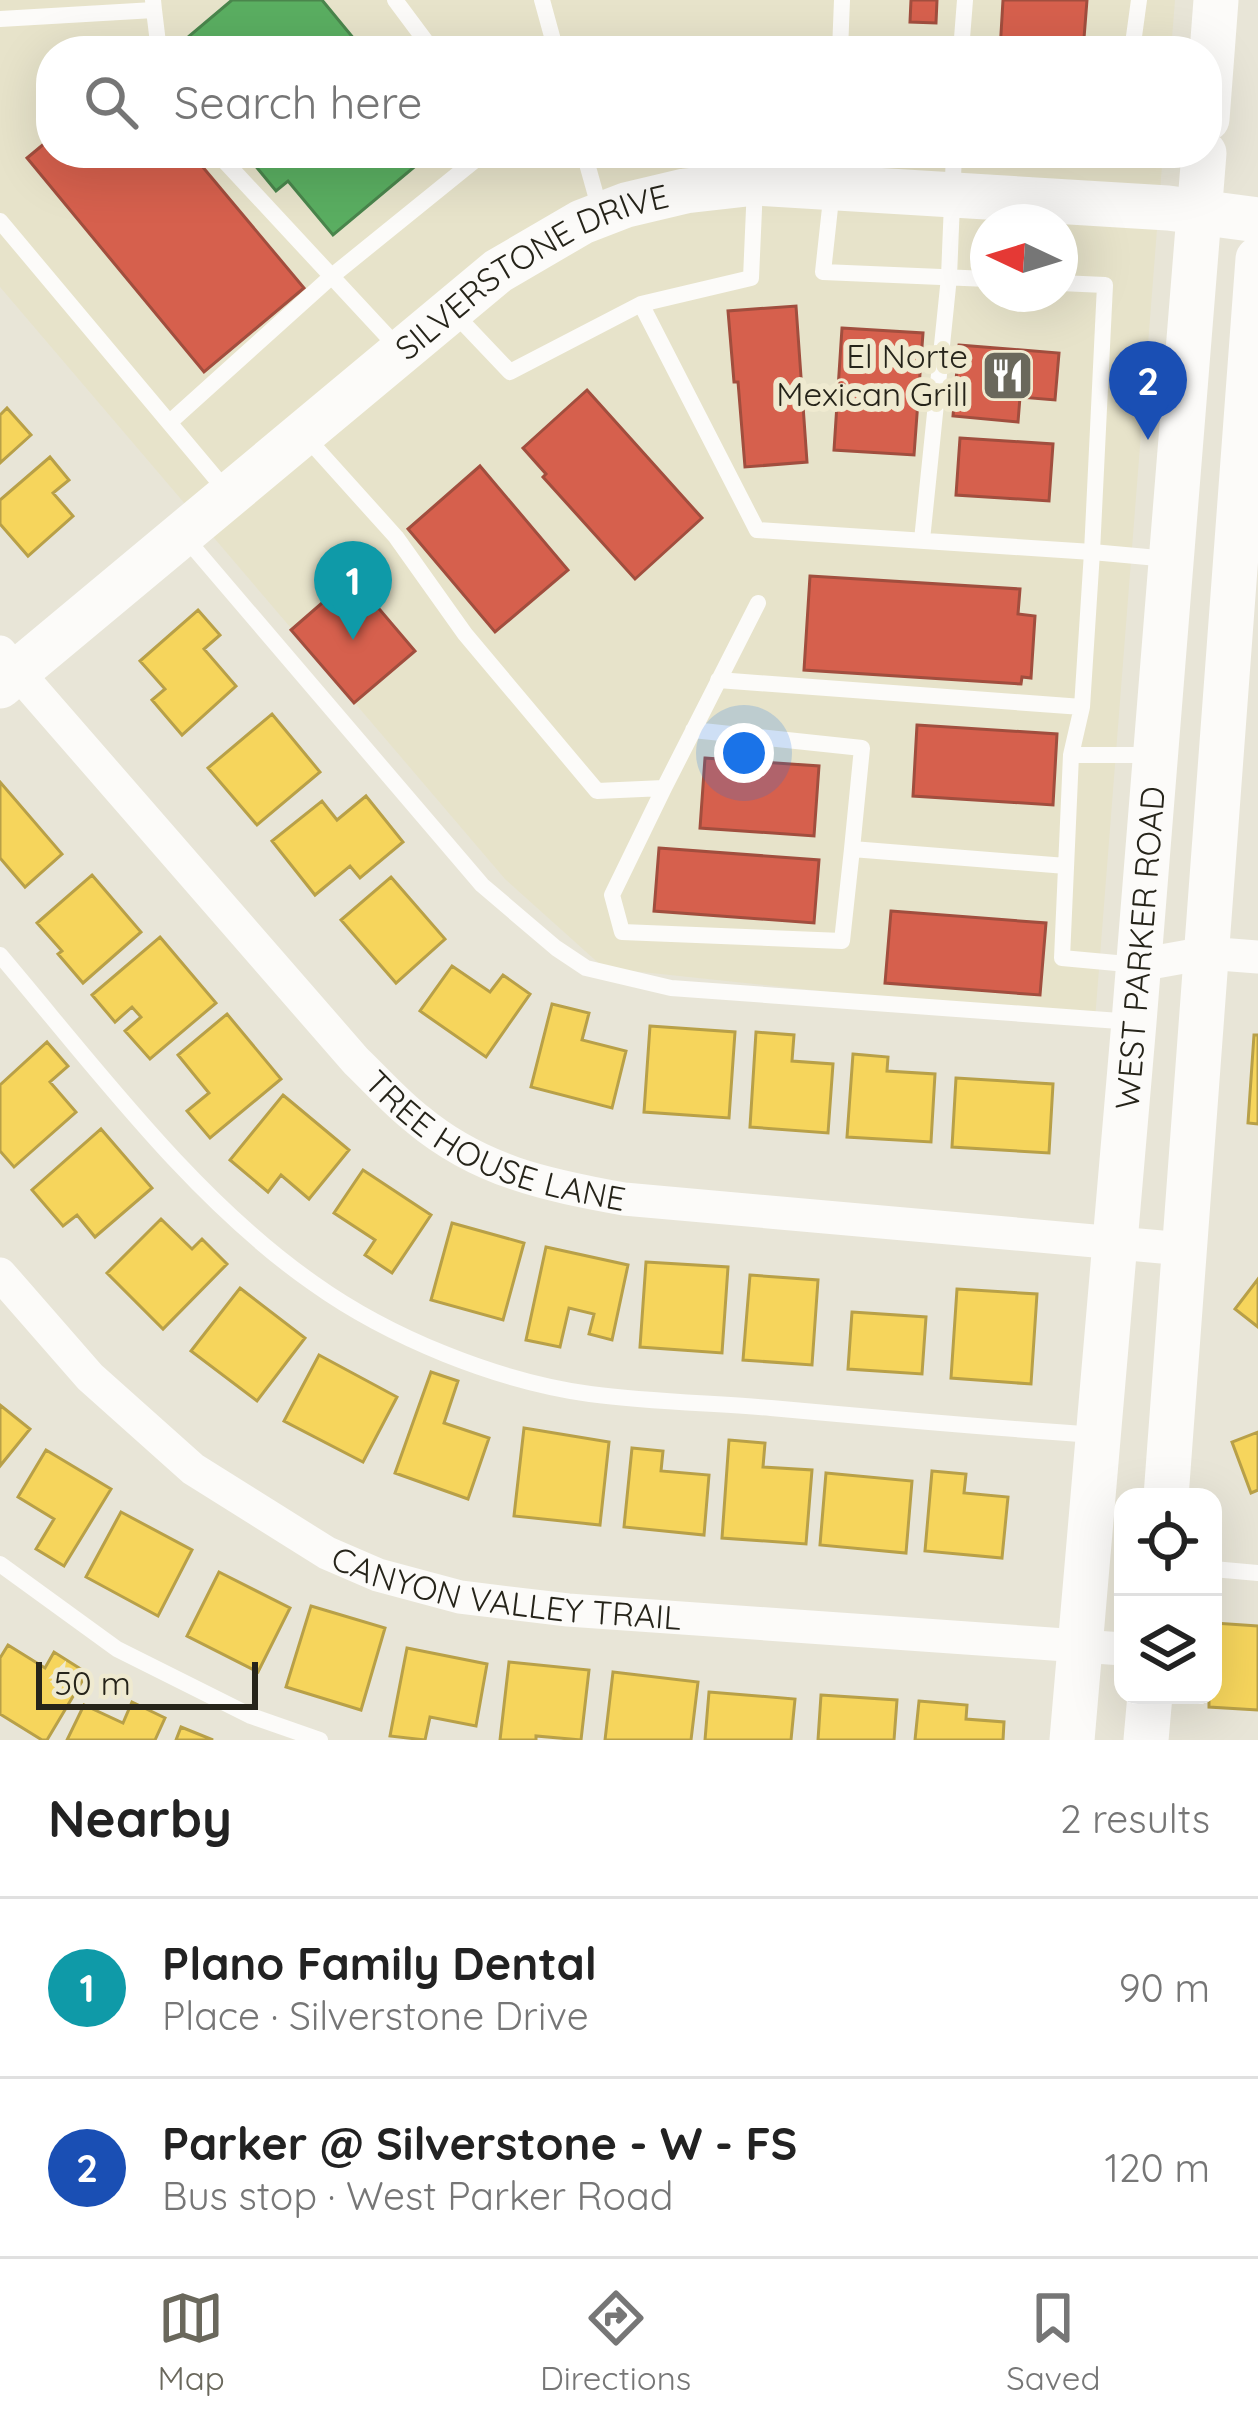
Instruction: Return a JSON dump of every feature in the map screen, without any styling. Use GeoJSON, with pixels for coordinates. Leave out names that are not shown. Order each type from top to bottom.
{"type":"FeatureCollection","features":[{"type":"Feature","properties":{"kind":"main road"},"geometry":{"type":"LineString","coordinates":[[1213,36],[1216,0]]}},
{"type":"Feature","properties":{"kind":"main road","name":"WEST PARKER ROAD"},"geometry":{"type":"LineString","coordinates":[[1072,1740],[1101,1648],[1098,1435],[1203,168]]}},
{"type":"Feature","properties":{"kind":"main road","name":"SILVERSTONE DRIVE"},"geometry":{"type":"LineString","coordinates":[[6,670],[182,534],[498,271],[538,245],[626,205],[685,191],[834,171],[953,175],[1258,220]]}},
{"type":"Feature","properties":{"kind":"main road","name":"WEST PARKER ROAD"},"geometry":{"type":"LineString","coordinates":[[1167,1488],[1206,953],[1246,567],[1258,259]]}},
{"type":"Feature","properties":{"kind":"main road"},"geometry":{"type":"LineString","coordinates":[[1172,560],[1246,567]]}},
{"type":"Feature","properties":{"kind":"main road"},"geometry":{"type":"LineString","coordinates":[[1146,1740],[1149,1704]]}},
{"type":"Feature","properties":{"kind":"street","name":"TREE HOUSE LANE"},"geometry":{"type":"LineString","coordinates":[[6,670],[356,1061],[418,1120],[476,1159],[544,1184],[623,1198],[1184,1249]]}},
{"type":"Feature","properties":{"kind":"street"},"geometry":{"type":"LineString","coordinates":[[1139,965],[1206,953],[1258,957]]}},
{"type":"Feature","properties":{"kind":"street","name":"CANYON VALLEY TRAIL"},"geometry":{"type":"LineString","coordinates":[[0,1274],[90,1377],[194,1469],[327,1553],[378,1576],[460,1598],[568,1610],[1101,1648]]}},
{"type":"Feature","properties":{"kind":"lane"},"geometry":{"type":"LineString","coordinates":[[395,0],[422,36]]}},
{"type":"Feature","properties":{"kind":"lane"},"geometry":{"type":"LineString","coordinates":[[542,0],[552,36]]}},
{"type":"Feature","properties":{"kind":"lane"},"geometry":{"type":"LineString","coordinates":[[841,36],[842,0]]}},
{"type":"Feature","properties":{"kind":"lane"},"geometry":{"type":"LineString","coordinates":[[962,36],[964,0]]}},
{"type":"Feature","properties":{"kind":"lane"},"geometry":{"type":"LineString","coordinates":[[1134,36],[1139,0]]}},
{"type":"Feature","properties":{"kind":"lane"},"geometry":{"type":"LineString","coordinates":[[0,19],[153,5],[157,36]]}},
{"type":"Feature","properties":{"kind":"lane"},"geometry":{"type":"LineString","coordinates":[[231,168],[401,352]]}},
{"type":"Feature","properties":{"kind":"lane"},"geometry":{"type":"LineString","coordinates":[[170,422],[332,276],[465,168]]}},
{"type":"Feature","properties":{"kind":"lane"},"geometry":{"type":"LineString","coordinates":[[588,168],[601,215]]}},
{"type":"Feature","properties":{"kind":"lane"},"geometry":{"type":"LineString","coordinates":[[834,171],[824,272],[970,279]]}},
{"type":"Feature","properties":{"kind":"lane"},"geometry":{"type":"LineString","coordinates":[[922,540],[949,278],[953,175]]}},
{"type":"Feature","properties":{"kind":"lane"},"geometry":{"type":"LineString","coordinates":[[451,311],[510,372],[641,304],[751,278],[756,183]]}},
{"type":"Feature","properties":{"kind":"lane"},"geometry":{"type":"LineString","coordinates":[[0,221],[230,495]]}},
{"type":"Feature","properties":{"kind":"lane"},"geometry":{"type":"LineString","coordinates":[[1078,284],[1106,285],[1082,707],[1071,755],[1062,958],[1139,965]]}},
{"type":"Feature","properties":{"kind":"lane"},"geometry":{"type":"LineString","coordinates":[[641,304],[757,530],[1172,560]]}},
{"type":"Feature","properties":{"kind":"lane"},"geometry":{"type":"LineString","coordinates":[[303,433],[396,537],[465,634],[597,791],[664,788],[660,795]]}},
{"type":"Feature","properties":{"kind":"lane"},"geometry":{"type":"LineString","coordinates":[[182,534],[482,885],[586,968],[671,988],[1134,1022]]}},
{"type":"Feature","properties":{"kind":"lane"},"geometry":{"type":"LineString","coordinates":[[693,730],[862,748],[842,941],[622,932],[612,895],[660,795],[718,680],[758,603]]}},
{"type":"Feature","properties":{"kind":"lane"},"geometry":{"type":"LineString","coordinates":[[718,680],[1082,707]]}},
{"type":"Feature","properties":{"kind":"lane"},"geometry":{"type":"LineString","coordinates":[[1071,755],[1156,754]]}},
{"type":"Feature","properties":{"kind":"lane"},"geometry":{"type":"LineString","coordinates":[[852,849],[1066,866]]}},
{"type":"Feature","properties":{"kind":"lane"},"geometry":{"type":"LineString","coordinates":[[0,955],[187,1172],[243,1228],[315,1285],[435,1349],[504,1374],[584,1393],[1098,1435]]}},
{"type":"Feature","properties":{"kind":"lane"},"geometry":{"type":"LineString","coordinates":[[0,1564],[117,1648],[251,1716],[320,1740]]}},
{"type":"Feature","properties":{"kind":"lane"},"geometry":{"type":"LineString","coordinates":[[1222,1570],[1258,1573]]}},
{"type":"Feature","properties":{"kind":"shaded area"},"geometry":{"type":"Polygon","coordinates":[[[0,0],[1175,0],[1172,36],[36,36],[36,168],[1162,168],[1095,1020],[604,968],[505,879],[0,287],[0,0]]]}},
{"type":"Feature","properties":{"kind":"building: Homes"},"geometry":{"type":"Polygon","coordinates":[[[7,408],[31,435],[0,463],[0,415],[7,408]]]}},
{"type":"Feature","properties":{"kind":"building: Homes"},"geometry":{"type":"Polygon","coordinates":[[[50,457],[69,480],[53,493],[73,516],[28,556],[0,524],[0,500],[50,457]]]}},
{"type":"Feature","properties":{"kind":"building: Homes"},"geometry":{"type":"Polygon","coordinates":[[[198,610],[220,635],[204,649],[236,686],[182,735],[152,700],[165,689],[140,661],[198,610]]]}},
{"type":"Feature","properties":{"kind":"building: Homes"},"geometry":{"type":"Polygon","coordinates":[[[272,714],[320,772],[257,825],[208,768],[272,714]]]}},
{"type":"Feature","properties":{"kind":"building: Homes"},"geometry":{"type":"Polygon","coordinates":[[[0,782],[62,854],[25,887],[0,858],[0,782]]]}},
{"type":"Feature","properties":{"kind":"building: Homes"},"geometry":{"type":"Polygon","coordinates":[[[366,796],[403,842],[360,878],[350,866],[315,895],[272,841],[322,801],[337,820],[366,796]]]}},
{"type":"Feature","properties":{"kind":"building: Homes"},"geometry":{"type":"Polygon","coordinates":[[[92,875],[141,932],[83,983],[37,923],[92,875]]]}},
{"type":"Feature","properties":{"kind":"building: Homes"},"geometry":{"type":"Polygon","coordinates":[[[391,877],[445,939],[396,983],[341,920],[391,877]]]}},
{"type":"Feature","properties":{"kind":"building: Homes"},"geometry":{"type":"Polygon","coordinates":[[[160,937],[216,1003],[150,1059],[125,1031],[141,1017],[132,1007],[115,1022],[92,995],[160,937]]]}},
{"type":"Feature","properties":{"kind":"building: Homes"},"geometry":{"type":"Polygon","coordinates":[[[452,966],[490,992],[503,975],[530,994],[486,1057],[420,1011],[452,966]]]}},
{"type":"Feature","properties":{"kind":"building: Homes"},"geometry":{"type":"Polygon","coordinates":[[[552,1004],[589,1013],[582,1040],[626,1051],[612,1108],[531,1087],[552,1004]]]}},
{"type":"Feature","properties":{"kind":"building: Homes"},"geometry":{"type":"Polygon","coordinates":[[[227,1014],[281,1079],[210,1138],[187,1111],[209,1093],[178,1055],[227,1014]]]}},
{"type":"Feature","properties":{"kind":"building: Homes"},"geometry":{"type":"Polygon","coordinates":[[[650,1026],[735,1032],[729,1118],[644,1112],[650,1026]]]}},
{"type":"Feature","properties":{"kind":"building: Homes"},"geometry":{"type":"Polygon","coordinates":[[[756,1032],[794,1035],[792,1061],[833,1064],[828,1133],[750,1127],[756,1032]]]}},
{"type":"Feature","properties":{"kind":"building: Homes"},"geometry":{"type":"Polygon","coordinates":[[[1254,1035],[1258,1035],[1258,1124],[1248,1123],[1254,1035]]]}},
{"type":"Feature","properties":{"kind":"building: Homes"},"geometry":{"type":"Polygon","coordinates":[[[47,1042],[68,1066],[50,1082],[76,1112],[14,1167],[0,1151],[0,1085],[47,1042]]]}},
{"type":"Feature","properties":{"kind":"building: Homes"},"geometry":{"type":"Polygon","coordinates":[[[853,1054],[888,1057],[887,1071],[935,1074],[931,1142],[847,1137],[853,1054]]]}},
{"type":"Feature","properties":{"kind":"building: Homes"},"geometry":{"type":"Polygon","coordinates":[[[956,1078],[1053,1084],[1049,1153],[952,1147],[956,1078]]]}},
{"type":"Feature","properties":{"kind":"building: Homes"},"geometry":{"type":"Polygon","coordinates":[[[283,1095],[349,1150],[309,1199],[281,1175],[268,1192],[230,1160],[283,1095]]]}},
{"type":"Feature","properties":{"kind":"building: Homes"},"geometry":{"type":"Polygon","coordinates":[[[101,1129],[152,1188],[95,1237],[77,1215],[63,1226],[32,1190],[101,1129]]]}},
{"type":"Feature","properties":{"kind":"building: Homes"},"geometry":{"type":"Polygon","coordinates":[[[363,1170],[431,1215],[392,1273],[365,1255],[375,1240],[334,1213],[363,1170]]]}},
{"type":"Feature","properties":{"kind":"building: Homes"},"geometry":{"type":"Polygon","coordinates":[[[161,1219],[192,1249],[202,1239],[227,1264],[163,1329],[107,1273],[161,1219]]]}},
{"type":"Feature","properties":{"kind":"building: Homes"},"geometry":{"type":"Polygon","coordinates":[[[452,1223],[524,1243],[503,1320],[431,1300],[452,1223]]]}},
{"type":"Feature","properties":{"kind":"building: Homes"},"geometry":{"type":"Polygon","coordinates":[[[546,1247],[628,1265],[612,1340],[589,1334],[594,1314],[569,1308],[560,1347],[526,1340],[546,1247]]]}},
{"type":"Feature","properties":{"kind":"building: Homes"},"geometry":{"type":"Polygon","coordinates":[[[646,1262],[728,1267],[722,1353],[640,1347],[646,1262]]]}},
{"type":"Feature","properties":{"kind":"building: Homes"},"geometry":{"type":"Polygon","coordinates":[[[750,1275],[818,1280],[812,1365],[743,1360],[750,1275]]]}},
{"type":"Feature","properties":{"kind":"building: Homes"},"geometry":{"type":"Polygon","coordinates":[[[1258,1279],[1258,1327],[1235,1309],[1258,1279]]]}},
{"type":"Feature","properties":{"kind":"building: Homes"},"geometry":{"type":"Polygon","coordinates":[[[240,1288],[305,1338],[257,1401],[191,1351],[240,1288]]]}},
{"type":"Feature","properties":{"kind":"building: Homes"},"geometry":{"type":"Polygon","coordinates":[[[957,1289],[1037,1294],[1031,1384],[951,1378],[957,1289]]]}},
{"type":"Feature","properties":{"kind":"building: Homes"},"geometry":{"type":"Polygon","coordinates":[[[852,1312],[926,1317],[922,1374],[848,1369],[852,1312]]]}},
{"type":"Feature","properties":{"kind":"building: Homes"},"geometry":{"type":"Polygon","coordinates":[[[319,1355],[397,1397],[363,1462],[284,1421],[319,1355]]]}},
{"type":"Feature","properties":{"kind":"building: Homes"},"geometry":{"type":"Polygon","coordinates":[[[431,1372],[458,1381],[444,1423],[489,1438],[468,1499],[395,1473],[431,1372]]]}},
{"type":"Feature","properties":{"kind":"building: Homes"},"geometry":{"type":"Polygon","coordinates":[[[0,1405],[30,1429],[0,1466],[0,1405]]]}},
{"type":"Feature","properties":{"kind":"building: Homes"},"geometry":{"type":"Polygon","coordinates":[[[524,1428],[609,1442],[600,1525],[514,1516],[524,1428]]]}},
{"type":"Feature","properties":{"kind":"building: Homes"},"geometry":{"type":"Polygon","coordinates":[[[1258,1432],[1258,1490],[1251,1493],[1232,1442],[1258,1432]]]}},
{"type":"Feature","properties":{"kind":"building: Homes"},"geometry":{"type":"Polygon","coordinates":[[[729,1440],[765,1443],[763,1467],[812,1470],[806,1544],[722,1538],[729,1440]]]}},
{"type":"Feature","properties":{"kind":"building: Homes"},"geometry":{"type":"Polygon","coordinates":[[[632,1448],[663,1451],[661,1471],[709,1475],[704,1535],[624,1527],[632,1448]]]}},
{"type":"Feature","properties":{"kind":"building: Homes"},"geometry":{"type":"Polygon","coordinates":[[[46,1450],[111,1489],[64,1566],[36,1549],[54,1519],[18,1497],[46,1450]]]}},
{"type":"Feature","properties":{"kind":"building: Homes"},"geometry":{"type":"Polygon","coordinates":[[[932,1471],[966,1474],[964,1493],[1008,1497],[1002,1558],[925,1551],[932,1471]]]}},
{"type":"Feature","properties":{"kind":"building: Homes"},"geometry":{"type":"Polygon","coordinates":[[[826,1473],[912,1481],[906,1553],[820,1545],[826,1473]]]}},
{"type":"Feature","properties":{"kind":"building: Homes"},"geometry":{"type":"Polygon","coordinates":[[[121,1512],[192,1550],[158,1616],[86,1577],[121,1512]]]}},
{"type":"Feature","properties":{"kind":"building: Homes"},"geometry":{"type":"Polygon","coordinates":[[[219,1572],[290,1608],[258,1672],[187,1636],[219,1572]]]}},
{"type":"Feature","properties":{"kind":"building: Homes"},"geometry":{"type":"Polygon","coordinates":[[[311,1606],[385,1628],[361,1710],[286,1687],[311,1606]]]}},
{"type":"Feature","properties":{"kind":"building: Homes"},"geometry":{"type":"Polygon","coordinates":[[[1222,1624],[1258,1626],[1258,1710],[1209,1707],[1222,1704],[1222,1624]]]}},
{"type":"Feature","properties":{"kind":"building: Homes"},"geometry":{"type":"Polygon","coordinates":[[[8,1645],[45,1668],[54,1652],[87,1673],[47,1740],[0,1714],[0,1658],[8,1645]]]}},
{"type":"Feature","properties":{"kind":"building: Homes"},"geometry":{"type":"Polygon","coordinates":[[[407,1648],[487,1664],[476,1726],[430,1717],[425,1740],[390,1736],[407,1648]]]}},
{"type":"Feature","properties":{"kind":"building: Homes"},"geometry":{"type":"Polygon","coordinates":[[[509,1662],[589,1670],[581,1740],[536,1736],[536,1740],[500,1740],[509,1662]]]}},
{"type":"Feature","properties":{"kind":"building: Homes"},"geometry":{"type":"Polygon","coordinates":[[[613,1672],[698,1682],[691,1740],[605,1740],[613,1672]]]}},
{"type":"Feature","properties":{"kind":"building: Homes"},"geometry":{"type":"Polygon","coordinates":[[[709,1692],[795,1699],[791,1740],[705,1740],[709,1692]]]}},
{"type":"Feature","properties":{"kind":"building: Homes"},"geometry":{"type":"Polygon","coordinates":[[[821,1695],[897,1700],[894,1740],[818,1740],[821,1695]]]}},
{"type":"Feature","properties":{"kind":"building: Homes"},"geometry":{"type":"Polygon","coordinates":[[[919,1701],[967,1705],[966,1719],[1004,1722],[1003,1740],[915,1740],[919,1701]]]}},
{"type":"Feature","properties":{"kind":"building: Homes"},"geometry":{"type":"Polygon","coordinates":[[[132,1702],[165,1718],[155,1740],[67,1740],[84,1705],[123,1723],[132,1702]]]}},
{"type":"Feature","properties":{"kind":"building: Homes"},"geometry":{"type":"Polygon","coordinates":[[[181,1727],[213,1740],[176,1740],[181,1727]]]}},
{"type":"Feature","properties":{"kind":"building: Shops"},"geometry":{"type":"Polygon","coordinates":[[[911,0],[937,0],[936,23],[910,22],[911,0]]]}},
{"type":"Feature","properties":{"kind":"building: Shops"},"geometry":{"type":"Polygon","coordinates":[[[1003,0],[1087,0],[1084,36],[1001,36],[1003,0]]]}},
{"type":"Feature","properties":{"kind":"building: Shops"},"geometry":{"type":"Polygon","coordinates":[[[36,150],[36,168],[204,168],[304,288],[204,372],[27,158],[36,150]]]}},
{"type":"Feature","properties":{"kind":"building: Shops"},"geometry":{"type":"Polygon","coordinates":[[[796,306],[807,462],[745,467],[728,311],[796,306]]]}},
{"type":"Feature","properties":{"kind":"building: Shops"},"geometry":{"type":"Polygon","coordinates":[[[842,328],[923,333],[914,455],[834,450],[842,328]]]}},
{"type":"Feature","properties":{"kind":"building: Shops","name":"El Norte Mexican Grill"},"geometry":{"type":"Polygon","coordinates":[[[959,345],[1059,353],[1055,400],[1020,397],[1018,422],[953,416],[959,345]]]}},
{"type":"Feature","properties":{"kind":"building: Shops"},"geometry":{"type":"Polygon","coordinates":[[[587,390],[702,518],[635,579],[543,477],[546,474],[523,448],[587,390]]]}},
{"type":"Feature","properties":{"kind":"building: Shops"},"geometry":{"type":"Polygon","coordinates":[[[960,438],[1053,444],[1049,501],[956,495],[960,438]]]}},
{"type":"Feature","properties":{"kind":"building: Shops"},"geometry":{"type":"Polygon","coordinates":[[[480,466],[568,570],[495,632],[408,529],[480,466]]]}},
{"type":"Feature","properties":{"kind":"building: Shops"},"geometry":{"type":"Polygon","coordinates":[[[810,576],[1020,589],[1018,614],[1035,616],[1031,678],[1022,677],[1021,684],[804,670],[810,576]]]}},
{"type":"Feature","properties":{"kind":"building: Shops"},"geometry":{"type":"Polygon","coordinates":[[[352,577],[415,651],[354,703],[291,630],[352,577]]]}},
{"type":"Feature","properties":{"kind":"building: Shops"},"geometry":{"type":"Polygon","coordinates":[[[917,725],[1057,734],[1053,805],[913,796],[917,725]]]}},
{"type":"Feature","properties":{"kind":"building: Shops"},"geometry":{"type":"Polygon","coordinates":[[[705,758],[819,766],[814,836],[700,828],[705,758]]]}},
{"type":"Feature","properties":{"kind":"building: Shops"},"geometry":{"type":"Polygon","coordinates":[[[659,848],[819,860],[814,923],[654,911],[659,848]]]}},
{"type":"Feature","properties":{"kind":"building: Shops"},"geometry":{"type":"Polygon","coordinates":[[[891,911],[1046,923],[1040,995],[885,983],[891,911]]]}},
{"type":"Feature","properties":{"kind":"building: Public"},"geometry":{"type":"Polygon","coordinates":[[[232,0],[322,0],[352,36],[189,36],[232,0]]]}},
{"type":"Feature","properties":{"kind":"building: Public"},"geometry":{"type":"Polygon","coordinates":[[[257,168],[413,168],[333,235],[288,181],[276,191],[257,168]]]}},
{"type":"Feature","properties":{"kind":"place","name":"El Norte Mexican Grill"},"geometry":{"type":"Point","coordinates":[1007,375]}},
{"type":"Feature","properties":{"kind":"place","name":"Parker @ Silverstone - W - FS"},"geometry":{"type":"Point","coordinates":[1148,440]}},
{"type":"Feature","properties":{"kind":"place","name":"Plano Family Dental"},"geometry":{"type":"Point","coordinates":[353,640]}}]}
